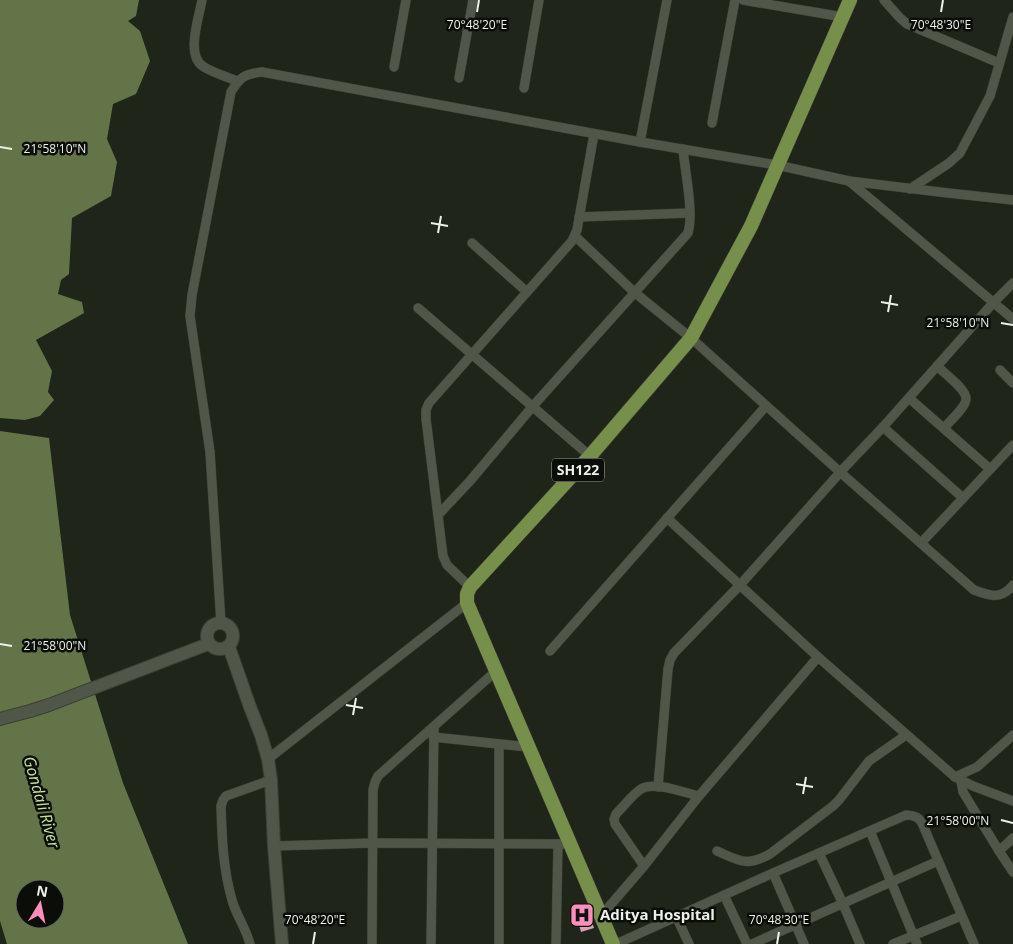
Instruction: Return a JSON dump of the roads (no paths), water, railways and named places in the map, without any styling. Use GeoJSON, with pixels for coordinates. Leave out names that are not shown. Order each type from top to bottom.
{"type":"FeatureCollection","features":[{"type":"Feature","properties":{"kind":"main road","name":"SH122"},"geometry":{"type":"LineString","coordinates":[[470,587],[590,456],[691,338],[751,226],[850,0]]}},
{"type":"Feature","properties":{"kind":"main road"},"geometry":{"type":"LineString","coordinates":[[470,587],[467,594],[467,603],[528,747],[564,844],[614,944]]}},
{"type":"Feature","properties":{"kind":"main road"},"geometry":{"type":"LineString","coordinates":[[221,623],[229,627],[233,634],[229,647],[215,649],[208,644],[206,635],[213,625],[221,623]]}},
{"type":"Feature","properties":{"kind":"main road"},"geometry":{"type":"LineString","coordinates":[[0,719],[50,705],[208,644]]}},
{"type":"Feature","properties":{"kind":"main road"},"geometry":{"type":"LineString","coordinates":[[229,647],[262,735],[268,759],[282,944]]}},
{"type":"Feature","properties":{"kind":"street"},"geometry":{"type":"LineString","coordinates":[[202,0],[194,45],[197,61],[204,67],[238,81]]}},
{"type":"Feature","properties":{"kind":"street"},"geometry":{"type":"LineString","coordinates":[[394,67],[406,0]]}},
{"type":"Feature","properties":{"kind":"street"},"geometry":{"type":"LineString","coordinates":[[459,78],[473,0]]}},
{"type":"Feature","properties":{"kind":"street"},"geometry":{"type":"LineString","coordinates":[[524,88],[539,0]]}},
{"type":"Feature","properties":{"kind":"street"},"geometry":{"type":"LineString","coordinates":[[640,142],[667,0]]}},
{"type":"Feature","properties":{"kind":"street"},"geometry":{"type":"LineString","coordinates":[[712,123],[735,0]]}},
{"type":"Feature","properties":{"kind":"street"},"geometry":{"type":"LineString","coordinates":[[743,0],[843,18]]}},
{"type":"Feature","properties":{"kind":"street"},"geometry":{"type":"LineString","coordinates":[[800,10],[801,0]]}},
{"type":"Feature","properties":{"kind":"street"},"geometry":{"type":"LineString","coordinates":[[884,0],[908,24],[999,63]]}},
{"type":"Feature","properties":{"kind":"street"},"geometry":{"type":"LineString","coordinates":[[910,189],[949,163],[960,153],[987,104],[1013,16]]}},
{"type":"Feature","properties":{"kind":"street"},"geometry":{"type":"LineString","coordinates":[[221,623],[208,434],[190,316],[192,296],[231,92],[238,81],[249,74],[262,72],[594,134],[777,165],[849,181],[1013,200]]}},
{"type":"Feature","properties":{"kind":"street"},"geometry":{"type":"LineString","coordinates":[[470,587],[447,565],[443,556],[426,410],[430,403],[575,236],[594,134]]}},
{"type":"Feature","properties":{"kind":"street"},"geometry":{"type":"LineString","coordinates":[[438,515],[688,233],[690,213],[683,149]]}},
{"type":"Feature","properties":{"kind":"street"},"geometry":{"type":"LineString","coordinates":[[849,181],[1013,319]]}},
{"type":"Feature","properties":{"kind":"street"},"geometry":{"type":"LineString","coordinates":[[579,217],[690,213]]}},
{"type":"Feature","properties":{"kind":"street"},"geometry":{"type":"LineString","coordinates":[[575,236],[634,292],[691,338],[974,590],[987,596],[999,596],[1013,585]]}},
{"type":"Feature","properties":{"kind":"street"},"geometry":{"type":"LineString","coordinates":[[472,243],[527,292]]}},
{"type":"Feature","properties":{"kind":"street"},"geometry":{"type":"LineString","coordinates":[[658,787],[668,668],[674,653],[740,585],[840,472],[1013,283]]}},
{"type":"Feature","properties":{"kind":"street"},"geometry":{"type":"LineString","coordinates":[[418,308],[590,456]]}},
{"type":"Feature","properties":{"kind":"street"},"geometry":{"type":"LineString","coordinates":[[937,366],[964,392],[967,398],[964,405],[944,428]]}},
{"type":"Feature","properties":{"kind":"street"},"geometry":{"type":"LineString","coordinates":[[1000,370],[1013,383]]}},
{"type":"Feature","properties":{"kind":"street"},"geometry":{"type":"LineString","coordinates":[[909,398],[990,469]]}},
{"type":"Feature","properties":{"kind":"street"},"geometry":{"type":"LineString","coordinates":[[550,651],[766,406]]}},
{"type":"Feature","properties":{"kind":"street"},"geometry":{"type":"LineString","coordinates":[[883,427],[963,498]]}},
{"type":"Feature","properties":{"kind":"street"},"geometry":{"type":"LineString","coordinates":[[920,543],[1013,445]]}},
{"type":"Feature","properties":{"kind":"street"},"geometry":{"type":"LineString","coordinates":[[667,518],[818,657],[958,779],[1013,801]]}},
{"type":"Feature","properties":{"kind":"street"},"geometry":{"type":"LineString","coordinates":[[268,759],[467,603]]}},
{"type":"Feature","properties":{"kind":"street"},"geometry":{"type":"LineString","coordinates":[[601,916],[644,866],[699,796],[818,657]]}},
{"type":"Feature","properties":{"kind":"street"},"geometry":{"type":"LineString","coordinates":[[372,944],[373,790],[375,782],[378,776],[496,671]]}},
{"type":"Feature","properties":{"kind":"street"},"geometry":{"type":"LineString","coordinates":[[431,944],[434,727]]}},
{"type":"Feature","properties":{"kind":"street"},"geometry":{"type":"LineString","coordinates":[[717,850],[738,861],[747,862],[770,854],[833,806],[869,761],[906,735]]}},
{"type":"Feature","properties":{"kind":"street"},"geometry":{"type":"LineString","coordinates":[[958,779],[978,767],[1013,735]]}},
{"type":"Feature","properties":{"kind":"street"},"geometry":{"type":"LineString","coordinates":[[434,737],[528,747]]}},
{"type":"Feature","properties":{"kind":"street"},"geometry":{"type":"LineString","coordinates":[[499,944],[500,744]]}},
{"type":"Feature","properties":{"kind":"street"},"geometry":{"type":"LineString","coordinates":[[958,779],[963,792],[998,851],[1013,872]]}},
{"type":"Feature","properties":{"kind":"street"},"geometry":{"type":"LineString","coordinates":[[250,944],[248,935],[232,900],[223,854],[221,806],[222,800],[226,796],[271,780]]}},
{"type":"Feature","properties":{"kind":"street"},"geometry":{"type":"LineString","coordinates":[[644,866],[615,824],[616,814],[640,790],[645,788],[658,787],[699,796]]}},
{"type":"Feature","properties":{"kind":"street"},"geometry":{"type":"LineString","coordinates":[[614,944],[906,815],[916,816],[920,819],[974,944]]}},
{"type":"Feature","properties":{"kind":"street"},"geometry":{"type":"LineString","coordinates":[[870,831],[918,944]]}},
{"type":"Feature","properties":{"kind":"street"},"geometry":{"type":"LineString","coordinates":[[998,851],[1013,838]]}},
{"type":"Feature","properties":{"kind":"street"},"geometry":{"type":"LineString","coordinates":[[274,846],[373,843],[564,844],[556,944]]}},
{"type":"Feature","properties":{"kind":"street"},"geometry":{"type":"LineString","coordinates":[[819,853],[860,944]]}},
{"type":"Feature","properties":{"kind":"street"},"geometry":{"type":"LineString","coordinates":[[752,944],[938,861]]}},
{"type":"Feature","properties":{"kind":"street"},"geometry":{"type":"LineString","coordinates":[[773,873],[804,944]]}},
{"type":"Feature","properties":{"kind":"street"},"geometry":{"type":"LineString","coordinates":[[724,895],[747,944]]}},
{"type":"Feature","properties":{"kind":"street"},"geometry":{"type":"LineString","coordinates":[[676,916],[688,944]]}},
{"type":"Feature","properties":{"kind":"street"},"geometry":{"type":"LineString","coordinates":[[892,944],[962,916]]}},
{"type":"Feature","properties":{"kind":"water"},"geometry":{"type":"Polygon","coordinates":[[[0,0],[139,0],[136,16],[128,21],[140,31],[150,61],[136,94],[113,104],[107,139],[117,162],[111,196],[72,218],[69,274],[61,280],[58,294],[82,302],[84,313],[36,340],[52,371],[48,392],[54,400],[40,416],[25,420],[0,418],[0,0]]]}},
{"type":"Feature","properties":{"kind":"water","name":"Gondali River"},"geometry":{"type":"Polygon","coordinates":[[[0,431],[49,438],[70,615],[123,783],[188,944],[7,944],[0,921],[0,431]]]}},
{"type":"Feature","properties":{"kind":"place","name":"Aditya Hospital"},"geometry":{"type":"Point","coordinates":[582,915]}}]}
